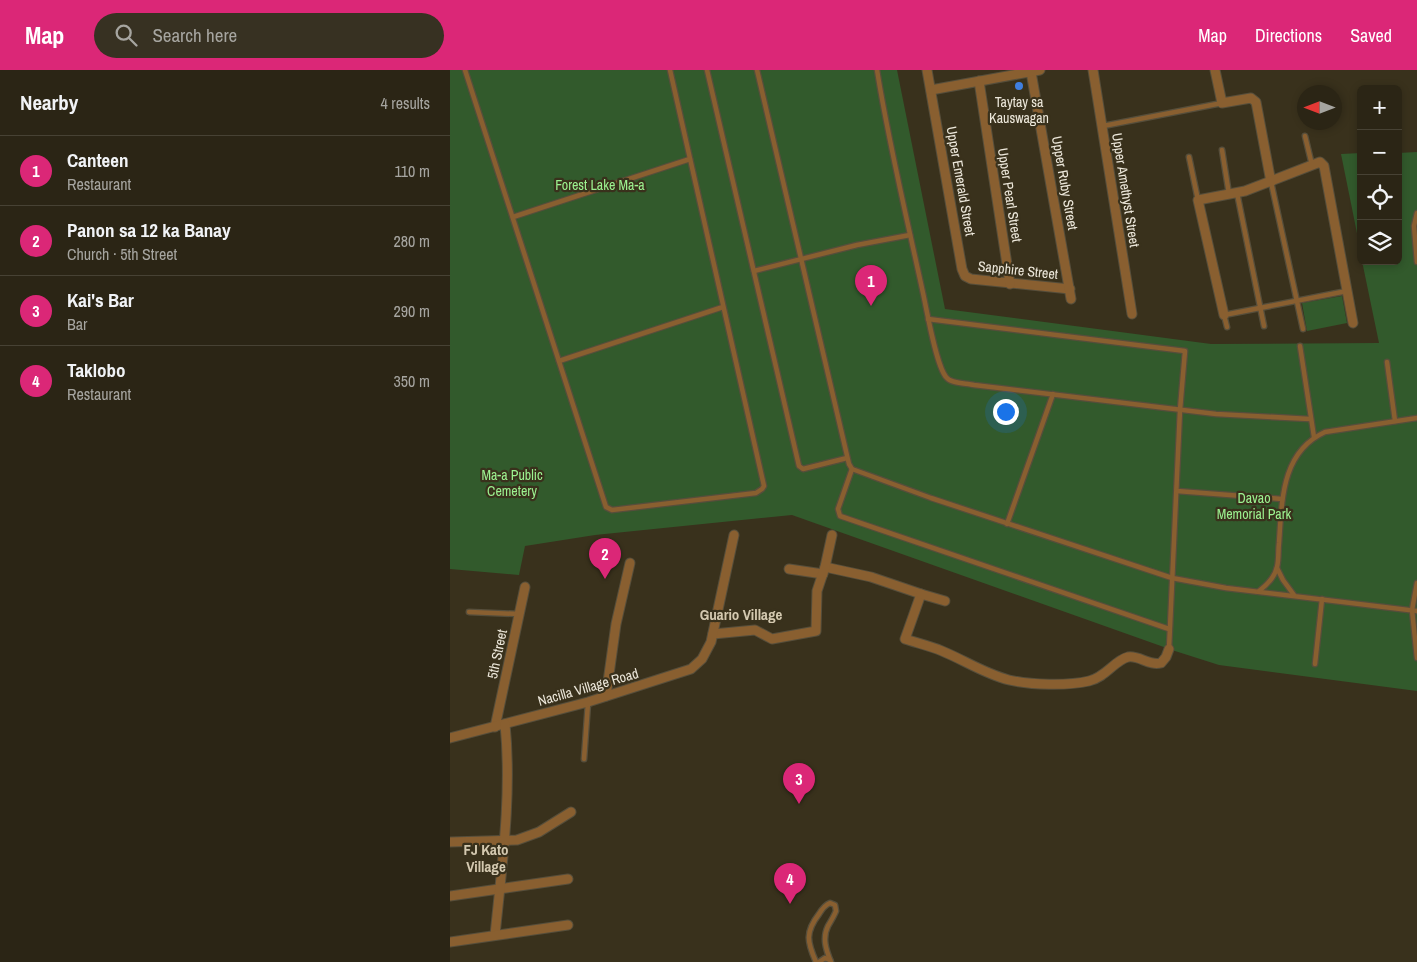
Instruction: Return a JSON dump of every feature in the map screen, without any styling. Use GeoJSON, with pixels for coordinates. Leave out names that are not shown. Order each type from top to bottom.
{"type":"FeatureCollection","features":[{"type":"Feature","properties":{"kind":"street","name":"Upper Emerald Street"},"geometry":{"type":"LineString","coordinates":[[927,70],[962,269],[965,276]]}},
{"type":"Feature","properties":{"kind":"street","name":"Upper Pearl Street"},"geometry":{"type":"LineString","coordinates":[[981,70],[1010,284]]}},
{"type":"Feature","properties":{"kind":"street","name":"Upper Amethyst Street"},"geometry":{"type":"LineString","coordinates":[[1092,70],[1132,314]]}},
{"type":"Feature","properties":{"kind":"street"},"geometry":{"type":"LineString","coordinates":[[1215,70],[1222,103],[1251,98],[1256,102],[1271,182]]}},
{"type":"Feature","properties":{"kind":"street"},"geometry":{"type":"LineString","coordinates":[[932,90],[1035,71]]}},
{"type":"Feature","properties":{"kind":"street","name":"Upper Ruby Street"},"geometry":{"type":"LineString","coordinates":[[1035,71],[1070,294]]}},
{"type":"Feature","properties":{"kind":"street"},"geometry":{"type":"LineString","coordinates":[[1224,315],[1198,200],[1233,194],[1271,182],[1320,162],[1324,166],[1353,323]]}},
{"type":"Feature","properties":{"kind":"street","name":"Sapphire Street"},"geometry":{"type":"LineString","coordinates":[[965,276],[971,279],[1070,294]]}},
{"type":"Feature","properties":{"kind":"street","name":"Nacilla Village Road"},"geometry":{"type":"LineString","coordinates":[[450,738],[588,702],[691,670],[707,651],[713,634],[734,535]]}},
{"type":"Feature","properties":{"kind":"street"},"geometry":{"type":"LineString","coordinates":[[713,634],[755,630],[772,639],[816,631],[816,596],[832,535]]}},
{"type":"Feature","properties":{"kind":"street"},"geometry":{"type":"LineString","coordinates":[[606,696],[616,624],[630,563]]}},
{"type":"Feature","properties":{"kind":"street"},"geometry":{"type":"LineString","coordinates":[[789,569],[824,570],[871,577],[945,601]]}},
{"type":"Feature","properties":{"kind":"street","name":"5th Street"},"geometry":{"type":"LineString","coordinates":[[495,727],[525,587]]}},
{"type":"Feature","properties":{"kind":"street"},"geometry":{"type":"LineString","coordinates":[[920,594],[905,639],[1008,679],[1040,683],[1083,682],[1101,677],[1129,657],[1152,664],[1161,663],[1169,649]]}},
{"type":"Feature","properties":{"kind":"street"},"geometry":{"type":"LineString","coordinates":[[495,935],[508,778],[505,724]]}},
{"type":"Feature","properties":{"kind":"street"},"geometry":{"type":"LineString","coordinates":[[450,842],[504,841],[528,837],[571,812]]}},
{"type":"Feature","properties":{"kind":"street"},"geometry":{"type":"LineString","coordinates":[[450,896],[568,879]]}},
{"type":"Feature","properties":{"kind":"street"},"geometry":{"type":"LineString","coordinates":[[450,942],[568,925]]}},
{"type":"Feature","properties":{"kind":"lane"},"geometry":{"type":"LineString","coordinates":[[465,70],[608,508],[616,510],[756,493],[762,490],[763,483],[670,70]]}},
{"type":"Feature","properties":{"kind":"lane"},"geometry":{"type":"LineString","coordinates":[[707,70],[799,466],[803,469],[847,458]]}},
{"type":"Feature","properties":{"kind":"lane"},"geometry":{"type":"LineString","coordinates":[[757,70],[847,458],[852,469],[838,509],[840,516],[1170,629]]}},
{"type":"Feature","properties":{"kind":"lane"},"geometry":{"type":"LineString","coordinates":[[877,70],[884,112],[928,319],[940,363],[948,380],[1216,414],[1310,419]]}},
{"type":"Feature","properties":{"kind":"lane"},"geometry":{"type":"LineString","coordinates":[[1102,126],[1222,103]]}},
{"type":"Feature","properties":{"kind":"lane"},"geometry":{"type":"LineString","coordinates":[[1305,136],[1312,165]]}},
{"type":"Feature","properties":{"kind":"lane"},"geometry":{"type":"LineString","coordinates":[[1222,150],[1264,326]]}},
{"type":"Feature","properties":{"kind":"lane"},"geometry":{"type":"LineString","coordinates":[[1188,157],[1198,200]]}},
{"type":"Feature","properties":{"kind":"lane"},"geometry":{"type":"LineString","coordinates":[[513,217],[690,159]]}},
{"type":"Feature","properties":{"kind":"lane"},"geometry":{"type":"LineString","coordinates":[[1271,182],[1303,329]]}},
{"type":"Feature","properties":{"kind":"lane"},"geometry":{"type":"LineString","coordinates":[[1417,213],[1414,226],[1417,262]]}},
{"type":"Feature","properties":{"kind":"lane"},"geometry":{"type":"LineString","coordinates":[[754,270],[910,235]]}},
{"type":"Feature","properties":{"kind":"lane"},"geometry":{"type":"LineString","coordinates":[[1227,327],[1224,315],[1347,291]]}},
{"type":"Feature","properties":{"kind":"lane"},"geometry":{"type":"LineString","coordinates":[[559,361],[723,307]]}},
{"type":"Feature","properties":{"kind":"lane"},"geometry":{"type":"LineString","coordinates":[[928,319],[1185,352],[1180,410],[1169,649]]}},
{"type":"Feature","properties":{"kind":"lane"},"geometry":{"type":"LineString","coordinates":[[1300,346],[1314,437]]}},
{"type":"Feature","properties":{"kind":"lane"},"geometry":{"type":"LineString","coordinates":[[1387,362],[1395,421]]}},
{"type":"Feature","properties":{"kind":"lane"},"geometry":{"type":"LineString","coordinates":[[1007,524],[1054,394]]}},
{"type":"Feature","properties":{"kind":"lane"},"geometry":{"type":"LineString","coordinates":[[1259,591],[1270,580],[1277,568],[1282,499],[1288,471],[1298,452],[1314,437],[1325,432],[1417,418]]}},
{"type":"Feature","properties":{"kind":"lane"},"geometry":{"type":"LineString","coordinates":[[852,469],[1007,524],[1172,578],[1226,588],[1415,610]]}},
{"type":"Feature","properties":{"kind":"lane"},"geometry":{"type":"LineString","coordinates":[[1177,491],[1282,499]]}},
{"type":"Feature","properties":{"kind":"lane"},"geometry":{"type":"LineString","coordinates":[[1277,568],[1294,596]]}},
{"type":"Feature","properties":{"kind":"lane"},"geometry":{"type":"LineString","coordinates":[[1417,583],[1415,610],[1417,658]]}},
{"type":"Feature","properties":{"kind":"lane"},"geometry":{"type":"LineString","coordinates":[[1315,664],[1322,599]]}},
{"type":"Feature","properties":{"kind":"lane"},"geometry":{"type":"LineString","coordinates":[[469,612],[519,614]]}},
{"type":"Feature","properties":{"kind":"lane"},"geometry":{"type":"LineString","coordinates":[[584,759],[588,702]]}},
{"type":"Feature","properties":{"kind":"lane"},"geometry":{"type":"LineString","coordinates":[[830,903],[835,905],[836,911],[825,936],[826,950],[831,961],[825,958],[818,962],[809,941],[810,928],[824,907],[830,903]]}},
{"type":"Feature","properties":{"kind":"green space","name":"Davao Memorial Park"},"geometry":{"type":"Polygon","coordinates":[[[450,70],[897,70],[945,309],[1211,344],[1379,343],[1363,265],[1402,265],[1402,153],[1417,152],[1417,691],[1219,665],[792,515],[595,535],[525,546],[519,575],[450,569],[450,70]]]}},
{"type":"Feature","properties":{"kind":"green space"},"geometry":{"type":"Polygon","coordinates":[[[1357,153],[1357,233],[1341,154],[1357,153]]]}},
{"type":"Feature","properties":{"kind":"green space"},"geometry":{"type":"Polygon","coordinates":[[[1342,296],[1347,323],[1307,331],[1302,303],[1342,296]]]}},
{"type":"Feature","properties":{"kind":"place","name":"Taytay sa Kauswagan"},"geometry":{"type":"Point","coordinates":[1019,86]}},
{"type":"Feature","properties":{"kind":"place","name":"Canteen"},"geometry":{"type":"Point","coordinates":[871,306]}},
{"type":"Feature","properties":{"kind":"place","name":"Panon sa 12 ka Banay"},"geometry":{"type":"Point","coordinates":[605,579]}},
{"type":"Feature","properties":{"kind":"place","name":"Kai's Bar"},"geometry":{"type":"Point","coordinates":[799,804]}},
{"type":"Feature","properties":{"kind":"place","name":"Taklobo"},"geometry":{"type":"Point","coordinates":[790,904]}},
{"type":"Feature","properties":{"kind":"district","name":"Guario Village"},"geometry":{"type":"Point","coordinates":[741,615]}},
{"type":"Feature","properties":{"kind":"district","name":"FJ Kato Village"},"geometry":{"type":"Point","coordinates":[486,858]}},
{"type":"Feature","properties":{"kind":"park label","name":"Forest Lake Ma-a"},"geometry":{"type":"Point","coordinates":[600,185]}},
{"type":"Feature","properties":{"kind":"park label","name":"Ma-a Public Cemetery"},"geometry":{"type":"Point","coordinates":[512,484]}}]}
